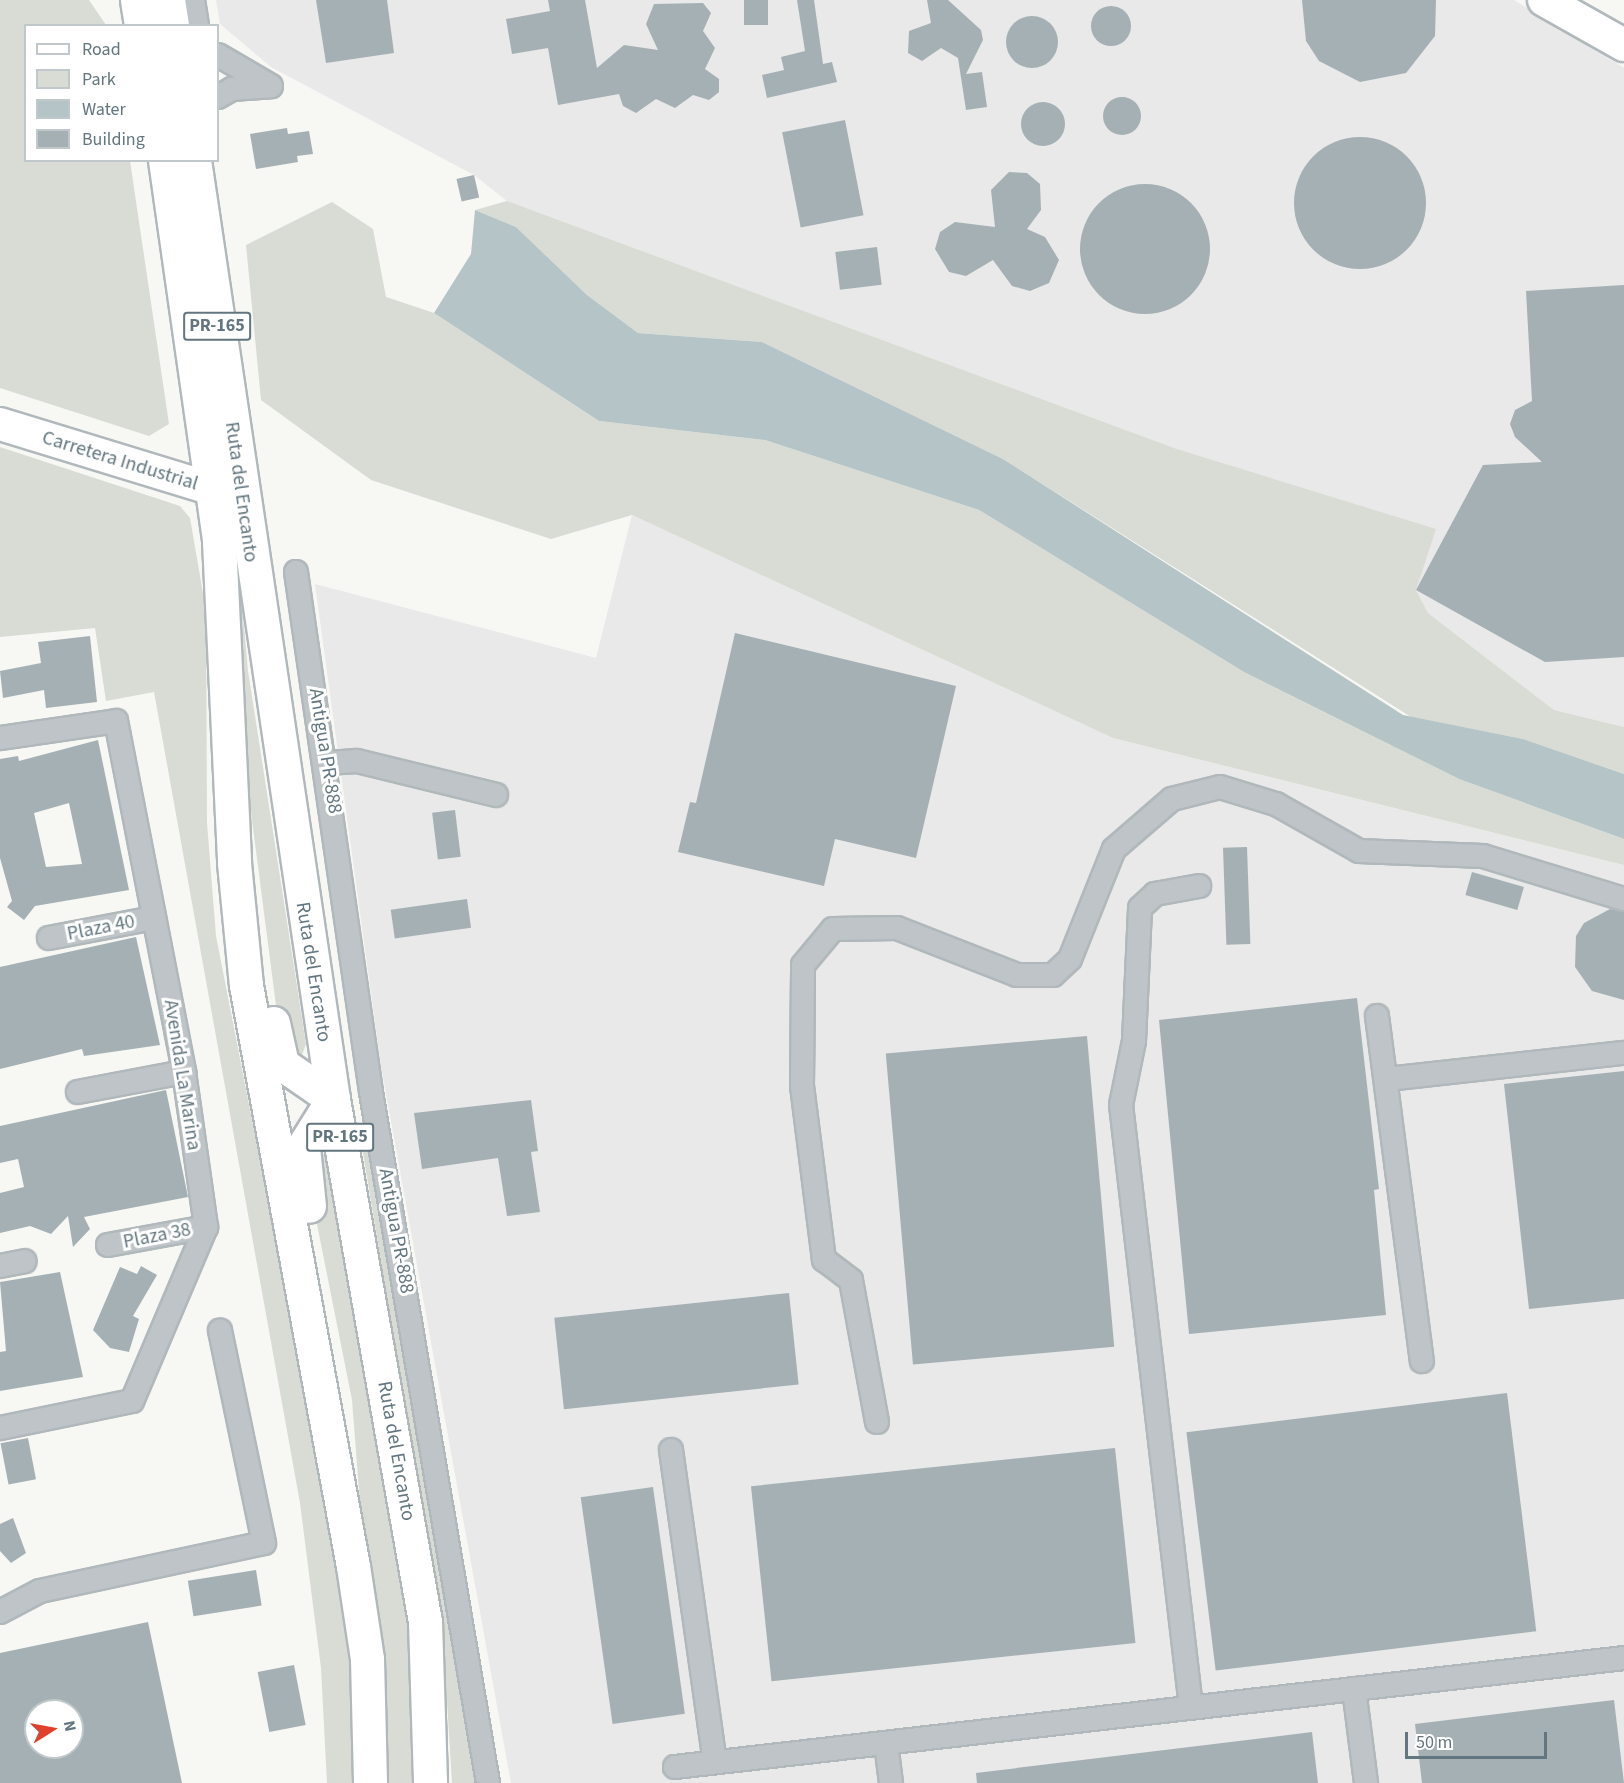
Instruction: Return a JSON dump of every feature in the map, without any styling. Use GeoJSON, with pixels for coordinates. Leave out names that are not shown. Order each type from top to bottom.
{"type":"FeatureCollection","features":[{"type":"Feature","properties":{"kind":"main road"},"geometry":{"type":"LineString","coordinates":[[137,0],[141,24]]}},
{"type":"Feature","properties":{"kind":"main road"},"geometry":{"type":"LineString","coordinates":[[168,0],[172,24]]}},
{"type":"Feature","properties":{"kind":"main road","name":"Ruta del Encanto"},"geometry":{"type":"LineString","coordinates":[[165,162],[227,490],[425,1622],[430,1783]]}},
{"type":"Feature","properties":{"kind":"main road","name":"Ruta del Encanto"},"geometry":{"type":"LineString","coordinates":[[194,162],[227,490],[227,741],[246,985],[339,1486],[367,1659],[370,1783]]}},
{"type":"Feature","properties":{"kind":"main road"},"geometry":{"type":"LineString","coordinates":[[227,741],[247,819],[276,1051],[293,1077],[333,1099],[312,1125],[301,1164],[347,1416],[339,1486]]}},
{"type":"Feature","properties":{"kind":"street"},"geometry":{"type":"LineString","coordinates":[[193,0],[197,24]]}},
{"type":"Feature","properties":{"kind":"street"},"geometry":{"type":"LineString","coordinates":[[1544,0],[1624,45]]}},
{"type":"Feature","properties":{"kind":"street"},"geometry":{"type":"LineString","coordinates":[[219,56],[271,86],[232,89],[219,96]]}},
{"type":"Feature","properties":{"kind":"street","name":"Carretera Industrial"},"geometry":{"type":"LineString","coordinates":[[0,424],[227,490]]}},
{"type":"Feature","properties":{"kind":"street","name":"Antigua PR-888"},"geometry":{"type":"LineString","coordinates":[[296,572],[327,763],[371,1092],[488,1783]]}},
{"type":"Feature","properties":{"kind":"street","name":"Avenida La Marina"},"geometry":{"type":"LineString","coordinates":[[0,738],[116,721],[184,1072],[206,1227]]}},
{"type":"Feature","properties":{"kind":"street"},"geometry":{"type":"LineString","coordinates":[[327,763],[357,760],[496,795]]}},
{"type":"Feature","properties":{"kind":"street"},"geometry":{"type":"LineString","coordinates":[[877,1422],[851,1280],[824,1260],[802,1087],[803,965],[833,929],[897,928],[1017,975],[1053,975],[1070,959],[1114,849],[1172,799],[1220,787],[1276,804],[1359,851],[1483,856],[1624,899]]}},
{"type":"Feature","properties":{"kind":"street"},"geometry":{"type":"LineString","coordinates":[[1191,1707],[1121,1105],[1134,1041],[1140,908],[1155,894],[1199,886]]}},
{"type":"Feature","properties":{"kind":"street","name":"Plaza 40"},"geometry":{"type":"LineString","coordinates":[[49,938],[154,918]]}},
{"type":"Feature","properties":{"kind":"street"},"geometry":{"type":"LineString","coordinates":[[1377,1016],[1387,1078],[1422,1361]]}},
{"type":"Feature","properties":{"kind":"street"},"geometry":{"type":"LineString","coordinates":[[1387,1078],[1624,1053]]}},
{"type":"Feature","properties":{"kind":"street"},"geometry":{"type":"LineString","coordinates":[[78,1092],[184,1072]]}},
{"type":"Feature","properties":{"kind":"street"},"geometry":{"type":"LineString","coordinates":[[333,1099],[371,1092]]}},
{"type":"Feature","properties":{"kind":"street"},"geometry":{"type":"LineString","coordinates":[[0,1428],[132,1401],[206,1227]]}},
{"type":"Feature","properties":{"kind":"street","name":"Plaza 38"},"geometry":{"type":"LineString","coordinates":[[108,1245],[206,1227]]}},
{"type":"Feature","properties":{"kind":"street"},"geometry":{"type":"LineString","coordinates":[[0,1266],[25,1261]]}},
{"type":"Feature","properties":{"kind":"street"},"geometry":{"type":"LineString","coordinates":[[0,1612],[40,1591],[264,1543],[220,1331]]}},
{"type":"Feature","properties":{"kind":"street"},"geometry":{"type":"LineString","coordinates":[[671,1450],[715,1762]]}},
{"type":"Feature","properties":{"kind":"street"},"geometry":{"type":"LineString","coordinates":[[675,1767],[1624,1658]]}},
{"type":"Feature","properties":{"kind":"street"},"geometry":{"type":"LineString","coordinates":[[1354,1689],[1366,1783]]}},
{"type":"Feature","properties":{"kind":"street"},"geometry":{"type":"LineString","coordinates":[[886,1743],[891,1783]]}},
{"type":"Feature","properties":{"kind":"shaded area"},"geometry":{"type":"Polygon","coordinates":[[[216,0],[1514,0],[1624,68],[1624,727],[1554,710],[1428,613],[1416,590],[1435,529],[1177,449],[507,201],[474,175],[271,67],[220,24],[216,0]]]}},
{"type":"Feature","properties":{"kind":"shaded area"},"geometry":{"type":"Polygon","coordinates":[[[632,515],[1113,738],[1624,865],[1624,1783],[511,1783],[381,1066],[315,584],[596,658],[632,515]]]}},
{"type":"Feature","properties":{"kind":"green space"},"geometry":{"type":"Polygon","coordinates":[[[0,0],[89,0],[105,24],[24,24],[24,162],[130,162],[169,424],[149,436],[0,388],[0,0]]]}},
{"type":"Feature","properties":{"kind":"green space"},"geometry":{"type":"Polygon","coordinates":[[[507,201],[1177,449],[1436,529],[1416,590],[1428,613],[1554,710],[1624,727],[1624,774],[1523,739],[1411,717],[1003,459],[762,342],[638,333],[587,295],[516,227],[475,210],[507,201]]]}},
{"type":"Feature","properties":{"kind":"green space"},"geometry":{"type":"Polygon","coordinates":[[[332,202],[373,229],[386,297],[434,313],[599,421],[765,440],[979,510],[1244,672],[1459,779],[1624,839],[1624,865],[1113,738],[632,515],[551,539],[371,480],[261,400],[246,245],[332,202]]]}},
{"type":"Feature","properties":{"kind":"green space"},"geometry":{"type":"Polygon","coordinates":[[[0,447],[180,506],[190,518],[206,611],[207,823],[216,936],[328,1508],[349,1662],[354,1783],[327,1783],[321,1668],[300,1503],[154,692],[106,701],[95,628],[0,637],[0,447]]]}},
{"type":"Feature","properties":{"kind":"green space"},"geometry":{"type":"Polygon","coordinates":[[[236,539],[248,671],[306,1044],[302,1055],[293,1056],[281,1044],[252,820],[233,663],[236,539]]]}},
{"type":"Feature","properties":{"kind":"green space"},"geometry":{"type":"Polygon","coordinates":[[[358,1123],[369,1129],[480,1783],[452,1783],[443,1636],[358,1123]]]}},
{"type":"Feature","properties":{"kind":"green space"},"geometry":{"type":"Polygon","coordinates":[[[326,1152],[413,1608],[419,1783],[382,1783],[352,1400],[309,1184],[314,1162],[326,1152]]]}},
{"type":"Feature","properties":{"kind":"water"},"geometry":{"type":"Polygon","coordinates":[[[475,210],[516,227],[587,295],[638,333],[762,342],[1003,459],[1403,715],[1523,739],[1624,774],[1624,839],[1459,779],[1244,672],[979,510],[765,440],[599,421],[434,313],[471,254],[475,210]]]}},
{"type":"Feature","properties":{"kind":"building"},"geometry":{"type":"Polygon","coordinates":[[[316,0],[387,0],[394,53],[326,63],[316,0]]]}},
{"type":"Feature","properties":{"kind":"building"},"geometry":{"type":"Polygon","coordinates":[[[548,0],[585,0],[597,68],[624,45],[658,50],[646,24],[654,4],[703,3],[711,13],[703,31],[715,48],[705,69],[719,79],[719,92],[709,100],[693,95],[675,108],[656,99],[636,113],[623,106],[619,94],[558,105],[548,48],[512,54],[506,19],[550,11],[548,0]]]}},
{"type":"Feature","properties":{"kind":"building"},"geometry":{"type":"Polygon","coordinates":[[[744,0],[768,0],[768,25],[744,25],[744,0]]]}},
{"type":"Feature","properties":{"kind":"building"},"geometry":{"type":"Polygon","coordinates":[[[797,0],[814,0],[823,64],[832,62],[837,82],[767,98],[762,75],[784,70],[781,57],[805,51],[797,0]]]}},
{"type":"Feature","properties":{"kind":"building"},"geometry":{"type":"Polygon","coordinates":[[[927,0],[948,0],[981,30],[983,40],[966,74],[982,72],[987,107],[966,110],[958,58],[941,48],[922,61],[908,53],[909,31],[931,23],[927,0]]]}},
{"type":"Feature","properties":{"kind":"building"},"geometry":{"type":"Polygon","coordinates":[[[1302,0],[1436,0],[1435,36],[1406,73],[1360,82],[1319,61],[1306,41],[1302,0]]]}},
{"type":"Feature","properties":{"kind":"building"},"geometry":{"type":"Polygon","coordinates":[[[1111,6],[1125,12],[1131,26],[1125,40],[1111,46],[1097,40],[1091,26],[1097,12],[1111,6]]]}},
{"type":"Feature","properties":{"kind":"building"},"geometry":{"type":"Polygon","coordinates":[[[1032,16],[1042,18],[1050,24],[1056,32],[1058,42],[1056,52],[1050,60],[1042,66],[1032,68],[1022,66],[1014,60],[1008,52],[1006,42],[1008,32],[1014,24],[1022,18],[1032,16]]]}},
{"type":"Feature","properties":{"kind":"building"},"geometry":{"type":"Polygon","coordinates":[[[1122,97],[1129,98],[1135,103],[1140,109],[1140,123],[1135,129],[1129,134],[1122,135],[1115,134],[1109,129],[1104,123],[1103,116],[1104,109],[1109,103],[1115,98],[1122,97]]]}},
{"type":"Feature","properties":{"kind":"building"},"geometry":{"type":"Polygon","coordinates":[[[1043,102],[1059,108],[1065,124],[1059,140],[1043,146],[1027,140],[1021,124],[1027,108],[1043,102]]]}},
{"type":"Feature","properties":{"kind":"building"},"geometry":{"type":"Polygon","coordinates":[[[845,120],[864,215],[801,227],[782,132],[845,120]]]}},
{"type":"Feature","properties":{"kind":"building"},"geometry":{"type":"Polygon","coordinates":[[[287,128],[288,134],[309,131],[313,154],[297,156],[298,162],[256,169],[250,134],[287,128]]]}},
{"type":"Feature","properties":{"kind":"building"},"geometry":{"type":"Polygon","coordinates":[[[1360,137],[1385,142],[1407,156],[1421,178],[1426,203],[1421,228],[1407,250],[1385,264],[1360,269],[1335,264],[1313,250],[1299,228],[1294,203],[1299,178],[1313,156],[1335,142],[1360,137]]]}},
{"type":"Feature","properties":{"kind":"building"},"geometry":{"type":"Polygon","coordinates":[[[1009,172],[1027,173],[1040,184],[1041,210],[1027,229],[1045,237],[1059,260],[1049,283],[1030,291],[1012,286],[993,260],[966,276],[949,272],[935,249],[940,232],[955,222],[995,227],[991,190],[1009,172]]]}},
{"type":"Feature","properties":{"kind":"building"},"geometry":{"type":"Polygon","coordinates":[[[474,175],[479,197],[462,201],[456,179],[474,175]]]}},
{"type":"Feature","properties":{"kind":"building"},"geometry":{"type":"Polygon","coordinates":[[[1145,184],[1170,189],[1191,203],[1205,224],[1210,249],[1205,274],[1191,295],[1170,309],[1145,314],[1120,309],[1099,295],[1085,274],[1080,249],[1085,224],[1099,203],[1120,189],[1145,184]]]}},
{"type":"Feature","properties":{"kind":"building"},"geometry":{"type":"Polygon","coordinates":[[[877,247],[882,285],[840,290],[835,252],[877,247]]]}},
{"type":"Feature","properties":{"kind":"building"},"geometry":{"type":"Polygon","coordinates":[[[1624,285],[1624,657],[1545,662],[1416,590],[1483,465],[1542,462],[1515,437],[1510,424],[1515,410],[1532,401],[1526,291],[1624,285]]]}},
{"type":"Feature","properties":{"kind":"building"},"geometry":{"type":"Polygon","coordinates":[[[735,633],[956,686],[916,858],[835,839],[824,886],[678,852],[690,802],[696,803],[735,633]]]}},
{"type":"Feature","properties":{"kind":"building"},"geometry":{"type":"Polygon","coordinates":[[[90,636],[97,702],[46,708],[44,690],[3,698],[0,671],[41,663],[38,642],[90,636]]]}},
{"type":"Feature","properties":{"kind":"building"},"geometry":{"type":"Polygon","coordinates":[[[98,740],[129,890],[35,906],[24,920],[7,907],[12,901],[0,858],[0,759],[18,756],[19,761],[98,740]],[[69,803],[34,813],[46,867],[82,864],[69,803]]]}},
{"type":"Feature","properties":{"kind":"building"},"geometry":{"type":"Polygon","coordinates":[[[455,810],[461,857],[438,859],[432,813],[455,810]]]}},
{"type":"Feature","properties":{"kind":"building"},"geometry":{"type":"Polygon","coordinates":[[[1247,847],[1250,944],[1226,945],[1223,848],[1247,847]]]}},
{"type":"Feature","properties":{"kind":"building"},"geometry":{"type":"Polygon","coordinates":[[[1472,872],[1524,887],[1517,910],[1465,895],[1472,872]]]}},
{"type":"Feature","properties":{"kind":"building"},"geometry":{"type":"Polygon","coordinates":[[[467,899],[471,928],[395,938],[391,910],[467,899]]]}},
{"type":"Feature","properties":{"kind":"building"},"geometry":{"type":"Polygon","coordinates":[[[1610,909],[1624,912],[1624,1000],[1592,991],[1575,967],[1576,936],[1584,923],[1610,909]]]}},
{"type":"Feature","properties":{"kind":"building"},"geometry":{"type":"Polygon","coordinates":[[[136,937],[160,1045],[84,1056],[82,1049],[0,1069],[0,967],[136,937]]]}},
{"type":"Feature","properties":{"kind":"building"},"geometry":{"type":"Polygon","coordinates":[[[1357,998],[1379,1189],[1374,1190],[1386,1315],[1189,1334],[1159,1020],[1357,998]]]}},
{"type":"Feature","properties":{"kind":"building"},"geometry":{"type":"Polygon","coordinates":[[[1087,1036],[1114,1347],[913,1364],[886,1054],[1087,1036]]]}},
{"type":"Feature","properties":{"kind":"building"},"geometry":{"type":"Polygon","coordinates":[[[1624,1071],[1624,1299],[1529,1309],[1504,1084],[1624,1071]]]}},
{"type":"Feature","properties":{"kind":"building"},"geometry":{"type":"Polygon","coordinates":[[[166,1090],[188,1197],[84,1217],[90,1229],[73,1247],[68,1216],[51,1234],[30,1226],[0,1233],[0,1193],[24,1187],[18,1159],[0,1163],[0,1126],[166,1090]]]}},
{"type":"Feature","properties":{"kind":"building"},"geometry":{"type":"Polygon","coordinates":[[[531,1100],[538,1151],[531,1152],[540,1212],[507,1216],[498,1158],[422,1169],[414,1113],[531,1100]]]}},
{"type":"Feature","properties":{"kind":"building"},"geometry":{"type":"Polygon","coordinates":[[[141,1266],[157,1275],[133,1316],[139,1319],[129,1352],[110,1348],[93,1330],[120,1267],[137,1274],[141,1266]]]}},
{"type":"Feature","properties":{"kind":"building"},"geometry":{"type":"Polygon","coordinates":[[[60,1272],[83,1377],[0,1391],[0,1352],[6,1351],[0,1282],[60,1272]]]}},
{"type":"Feature","properties":{"kind":"building"},"geometry":{"type":"Polygon","coordinates":[[[789,1293],[799,1384],[564,1409],[554,1318],[789,1293]]]}},
{"type":"Feature","properties":{"kind":"building"},"geometry":{"type":"Polygon","coordinates":[[[1507,1393],[1536,1631],[1216,1671],[1186,1432],[1507,1393]]]}},
{"type":"Feature","properties":{"kind":"building"},"geometry":{"type":"Polygon","coordinates":[[[28,1438],[36,1479],[9,1485],[1,1443],[28,1438]]]}},
{"type":"Feature","properties":{"kind":"building"},"geometry":{"type":"Polygon","coordinates":[[[1115,1448],[1135,1643],[771,1681],[751,1486],[1115,1448]]]}},
{"type":"Feature","properties":{"kind":"building"},"geometry":{"type":"Polygon","coordinates":[[[653,1487],[685,1714],[613,1724],[581,1497],[653,1487]]]}},
{"type":"Feature","properties":{"kind":"building"},"geometry":{"type":"Polygon","coordinates":[[[13,1518],[26,1553],[11,1563],[0,1551],[0,1524],[13,1518]]]}},
{"type":"Feature","properties":{"kind":"building"},"geometry":{"type":"Polygon","coordinates":[[[256,1570],[262,1606],[193,1616],[188,1581],[256,1570]]]}},
{"type":"Feature","properties":{"kind":"building"},"geometry":{"type":"Polygon","coordinates":[[[148,1622],[182,1783],[0,1783],[0,1653],[148,1622]]]}},
{"type":"Feature","properties":{"kind":"building"},"geometry":{"type":"Polygon","coordinates":[[[294,1665],[306,1725],[269,1732],[258,1672],[294,1665]]]}},
{"type":"Feature","properties":{"kind":"building"},"geometry":{"type":"Polygon","coordinates":[[[1614,1700],[1624,1783],[1422,1783],[1415,1724],[1614,1700]]]}},
{"type":"Feature","properties":{"kind":"building"},"geometry":{"type":"Polygon","coordinates":[[[1312,1732],[1318,1783],[977,1783],[976,1773],[1312,1732]]]}}]}
